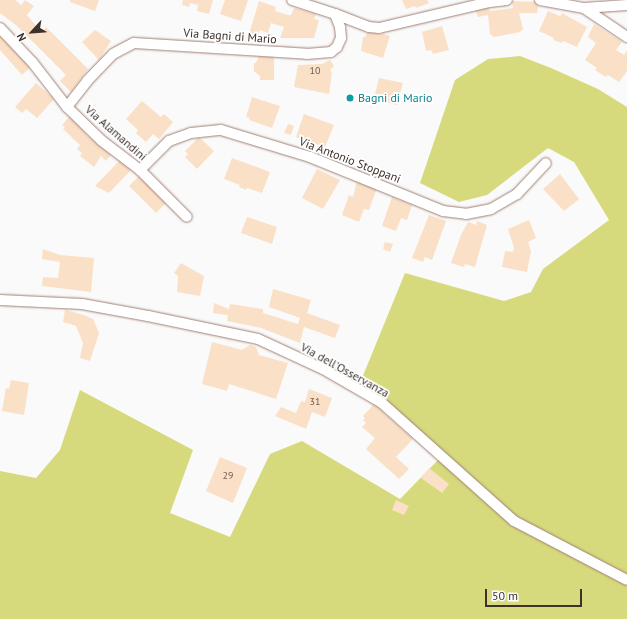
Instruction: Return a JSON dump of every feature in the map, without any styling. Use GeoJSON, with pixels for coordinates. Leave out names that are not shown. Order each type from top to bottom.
{"type":"FeatureCollection","features":[{"type":"Feature","properties":{"kind":"street"},"geometry":{"type":"LineString","coordinates":[[292,0],[369,27],[379,28],[490,2],[507,0]]}},
{"type":"Feature","properties":{"kind":"street"},"geometry":{"type":"LineString","coordinates":[[540,0],[584,8],[627,5]]}},
{"type":"Feature","properties":{"kind":"street"},"geometry":{"type":"LineString","coordinates":[[584,8],[627,36]]}},
{"type":"Feature","properties":{"kind":"street","name":"Via Bagni di Mario"},"geometry":{"type":"LineString","coordinates":[[67,107],[87,81],[113,54],[134,43],[318,54],[330,52],[337,47],[341,38],[340,28],[335,14]]}},
{"type":"Feature","properties":{"kind":"street","name":"Via Alamandini"},"geometry":{"type":"LineString","coordinates":[[0,28],[33,63],[67,107],[102,141],[140,170],[187,217]]}},
{"type":"Feature","properties":{"kind":"street","name":"Via Antonio Stoppani"},"geometry":{"type":"LineString","coordinates":[[140,170],[169,141],[191,133],[221,130],[310,157],[443,211],[466,214],[491,209],[517,194],[546,163]]}},
{"type":"Feature","properties":{"kind":"street","name":"Via dell'Osservanza"},"geometry":{"type":"LineString","coordinates":[[0,300],[82,304],[258,339],[323,369],[382,404],[514,521],[627,580]]}},
{"type":"Feature","properties":{"kind":"green space"},"geometry":{"type":"Polygon","coordinates":[[[520,56],[598,89],[627,107],[627,619],[0,619],[0,471],[36,478],[60,450],[80,390],[193,450],[170,513],[230,537],[270,454],[302,441],[400,499],[438,460],[443,452],[362,378],[405,273],[504,301],[531,292],[543,269],[609,220],[574,162],[548,148],[487,195],[459,202],[420,183],[455,80],[488,59],[520,56]]]}},
{"type":"Feature","properties":{"kind":"building"},"geometry":{"type":"Polygon","coordinates":[[[0,0],[15,0],[21,5],[25,0],[34,6],[27,15],[42,33],[46,27],[88,69],[71,92],[60,81],[66,75],[16,25],[0,13],[0,0]]]}},
{"type":"Feature","properties":{"kind":"building"},"geometry":{"type":"Polygon","coordinates":[[[70,0],[99,0],[95,11],[70,2],[70,0]]]}},
{"type":"Feature","properties":{"kind":"building"},"geometry":{"type":"Polygon","coordinates":[[[183,0],[213,0],[209,14],[197,11],[198,5],[190,3],[189,7],[182,5],[183,0]]]}},
{"type":"Feature","properties":{"kind":"building"},"geometry":{"type":"Polygon","coordinates":[[[225,0],[248,0],[241,21],[220,14],[225,0]]]}},
{"type":"Feature","properties":{"kind":"building"},"geometry":{"type":"Polygon","coordinates":[[[402,0],[427,0],[429,3],[416,8],[415,6],[406,9],[402,0]]]}},
{"type":"Feature","properties":{"kind":"building"},"geometry":{"type":"Polygon","coordinates":[[[259,1],[276,7],[275,11],[288,15],[291,15],[294,8],[316,14],[314,19],[319,20],[314,38],[280,38],[284,27],[271,23],[268,33],[260,30],[257,37],[249,34],[259,1]]]}},
{"type":"Feature","properties":{"kind":"building"},"geometry":{"type":"Polygon","coordinates":[[[512,1],[539,2],[537,13],[519,13],[523,29],[520,32],[494,37],[490,34],[488,15],[478,17],[475,9],[488,6],[490,11],[513,8],[512,1]]]}},
{"type":"Feature","properties":{"kind":"building"},"geometry":{"type":"Polygon","coordinates":[[[548,11],[560,16],[562,13],[587,27],[577,47],[563,41],[562,43],[553,40],[554,38],[539,31],[548,11]]]}},
{"type":"Feature","properties":{"kind":"building"},"geometry":{"type":"Polygon","coordinates":[[[594,24],[622,42],[616,50],[624,55],[627,50],[627,71],[619,82],[608,75],[606,77],[595,70],[597,68],[585,60],[596,43],[588,37],[594,24]]]}},
{"type":"Feature","properties":{"kind":"building"},"geometry":{"type":"Polygon","coordinates":[[[442,26],[449,50],[433,54],[431,50],[426,51],[422,32],[442,26]]]}},
{"type":"Feature","properties":{"kind":"building"},"geometry":{"type":"Polygon","coordinates":[[[95,30],[111,41],[99,60],[82,42],[95,30]]]}},
{"type":"Feature","properties":{"kind":"building"},"geometry":{"type":"Polygon","coordinates":[[[368,30],[390,36],[383,58],[361,51],[363,37],[365,37],[368,30]]]}},
{"type":"Feature","properties":{"kind":"building"},"geometry":{"type":"Polygon","coordinates":[[[0,31],[31,67],[22,75],[0,50],[0,31]]]}},
{"type":"Feature","properties":{"kind":"building"},"geometry":{"type":"Polygon","coordinates":[[[274,55],[274,80],[260,80],[260,76],[254,71],[254,64],[258,60],[258,56],[274,55]]]}},
{"type":"Feature","properties":{"kind":"building"},"geometry":{"type":"Polygon","coordinates":[[[330,60],[334,66],[330,70],[332,73],[329,94],[294,87],[298,65],[322,64],[330,60]]]}},
{"type":"Feature","properties":{"kind":"building"},"geometry":{"type":"Polygon","coordinates":[[[379,78],[403,83],[397,105],[374,99],[379,78]]]}},
{"type":"Feature","properties":{"kind":"building"},"geometry":{"type":"Polygon","coordinates":[[[36,83],[54,99],[37,118],[26,109],[22,113],[15,107],[36,83]]]}},
{"type":"Feature","properties":{"kind":"building"},"geometry":{"type":"Polygon","coordinates":[[[252,97],[280,106],[272,128],[249,120],[250,118],[246,117],[252,97]]]}},
{"type":"Feature","properties":{"kind":"building"},"geometry":{"type":"Polygon","coordinates":[[[142,101],[161,117],[164,114],[173,122],[159,139],[153,134],[146,142],[136,133],[138,130],[126,119],[142,101]]]}},
{"type":"Feature","properties":{"kind":"building"},"geometry":{"type":"Polygon","coordinates":[[[304,114],[334,125],[325,147],[296,137],[304,114]]]}},
{"type":"Feature","properties":{"kind":"building"},"geometry":{"type":"Polygon","coordinates":[[[70,116],[88,136],[111,155],[106,161],[101,156],[94,167],[80,156],[82,153],[77,149],[80,145],[63,129],[65,127],[62,125],[70,116]]]}},
{"type":"Feature","properties":{"kind":"building"},"geometry":{"type":"Polygon","coordinates":[[[288,124],[294,126],[291,135],[284,133],[288,124]]]}},
{"type":"Feature","properties":{"kind":"building"},"geometry":{"type":"Polygon","coordinates":[[[199,137],[214,151],[197,169],[185,157],[188,154],[185,151],[199,137]]]}},
{"type":"Feature","properties":{"kind":"building"},"geometry":{"type":"Polygon","coordinates":[[[232,158],[270,172],[262,193],[247,188],[246,190],[239,187],[240,185],[224,179],[232,158]]]}},
{"type":"Feature","properties":{"kind":"building"},"geometry":{"type":"Polygon","coordinates":[[[120,160],[131,170],[109,193],[95,186],[120,160]]]}},
{"type":"Feature","properties":{"kind":"building"},"geometry":{"type":"Polygon","coordinates":[[[317,169],[340,180],[323,209],[302,198],[317,169]]]}},
{"type":"Feature","properties":{"kind":"building"},"geometry":{"type":"Polygon","coordinates":[[[141,174],[166,203],[156,213],[129,186],[141,174]]]}},
{"type":"Feature","properties":{"kind":"building"},"geometry":{"type":"Polygon","coordinates":[[[560,174],[579,199],[564,211],[543,189],[560,174]]]}},
{"type":"Feature","properties":{"kind":"building"},"geometry":{"type":"Polygon","coordinates":[[[357,181],[377,188],[369,210],[364,209],[359,222],[342,215],[349,195],[353,197],[357,181]]]}},
{"type":"Feature","properties":{"kind":"building"},"geometry":{"type":"Polygon","coordinates":[[[392,197],[412,205],[407,220],[401,218],[396,231],[382,226],[392,197]]]}},
{"type":"Feature","properties":{"kind":"building"},"geometry":{"type":"Polygon","coordinates":[[[429,215],[446,221],[432,260],[425,257],[423,262],[412,258],[429,215]]]}},
{"type":"Feature","properties":{"kind":"building"},"geometry":{"type":"Polygon","coordinates":[[[247,217],[277,227],[272,244],[241,233],[247,217]]]}},
{"type":"Feature","properties":{"kind":"building"},"geometry":{"type":"Polygon","coordinates":[[[529,220],[536,238],[528,242],[531,251],[527,272],[502,267],[505,251],[513,252],[514,248],[508,229],[529,220]]]}},
{"type":"Feature","properties":{"kind":"building"},"geometry":{"type":"Polygon","coordinates":[[[477,221],[487,225],[475,267],[465,264],[464,267],[451,263],[461,235],[468,222],[476,225],[477,221]]]}},
{"type":"Feature","properties":{"kind":"building"},"geometry":{"type":"Polygon","coordinates":[[[385,242],[393,244],[390,252],[383,249],[385,242]]]}},
{"type":"Feature","properties":{"kind":"building"},"geometry":{"type":"Polygon","coordinates":[[[43,249],[60,255],[94,258],[91,292],[42,286],[43,277],[58,278],[60,262],[42,259],[43,249]]]}},
{"type":"Feature","properties":{"kind":"building"},"geometry":{"type":"Polygon","coordinates":[[[181,263],[204,276],[200,296],[177,292],[178,276],[174,273],[181,263]]]}},
{"type":"Feature","properties":{"kind":"building"},"geometry":{"type":"Polygon","coordinates":[[[273,289],[311,300],[307,313],[340,325],[335,338],[304,327],[300,343],[261,328],[227,321],[228,315],[213,313],[214,303],[229,309],[230,304],[263,309],[263,313],[298,324],[300,318],[269,307],[273,289]]]}},
{"type":"Feature","properties":{"kind":"building"},"geometry":{"type":"Polygon","coordinates":[[[65,310],[93,319],[99,333],[90,361],[80,358],[83,343],[76,326],[63,322],[65,310]]]}},
{"type":"Feature","properties":{"kind":"building"},"geometry":{"type":"Polygon","coordinates":[[[212,342],[242,350],[250,345],[256,347],[259,355],[288,363],[276,399],[229,384],[227,391],[202,384],[212,342]]]}},
{"type":"Feature","properties":{"kind":"building"},"geometry":{"type":"Polygon","coordinates":[[[11,380],[29,383],[24,415],[2,411],[6,388],[9,389],[11,380]]]}},
{"type":"Feature","properties":{"kind":"building"},"geometry":{"type":"Polygon","coordinates":[[[309,389],[332,398],[325,417],[312,412],[306,429],[275,416],[281,407],[296,413],[301,401],[305,402],[309,389]]]}},
{"type":"Feature","properties":{"kind":"building"},"geometry":{"type":"Polygon","coordinates":[[[374,404],[413,439],[396,457],[409,469],[399,479],[366,449],[375,438],[362,427],[366,423],[363,420],[365,418],[363,416],[374,404]]]}},
{"type":"Feature","properties":{"kind":"building"},"geometry":{"type":"Polygon","coordinates":[[[220,457],[247,468],[233,503],[206,491],[220,457]]]}},
{"type":"Feature","properties":{"kind":"building"},"geometry":{"type":"Polygon","coordinates":[[[429,468],[449,484],[442,493],[421,478],[429,468]]]}},
{"type":"Feature","properties":{"kind":"building"},"geometry":{"type":"Polygon","coordinates":[[[396,500],[409,506],[404,515],[392,510],[396,500]]]}},
{"type":"Feature","properties":{"kind":"place","name":"Bagni di Mario"},"geometry":{"type":"Point","coordinates":[350,98]}}]}
